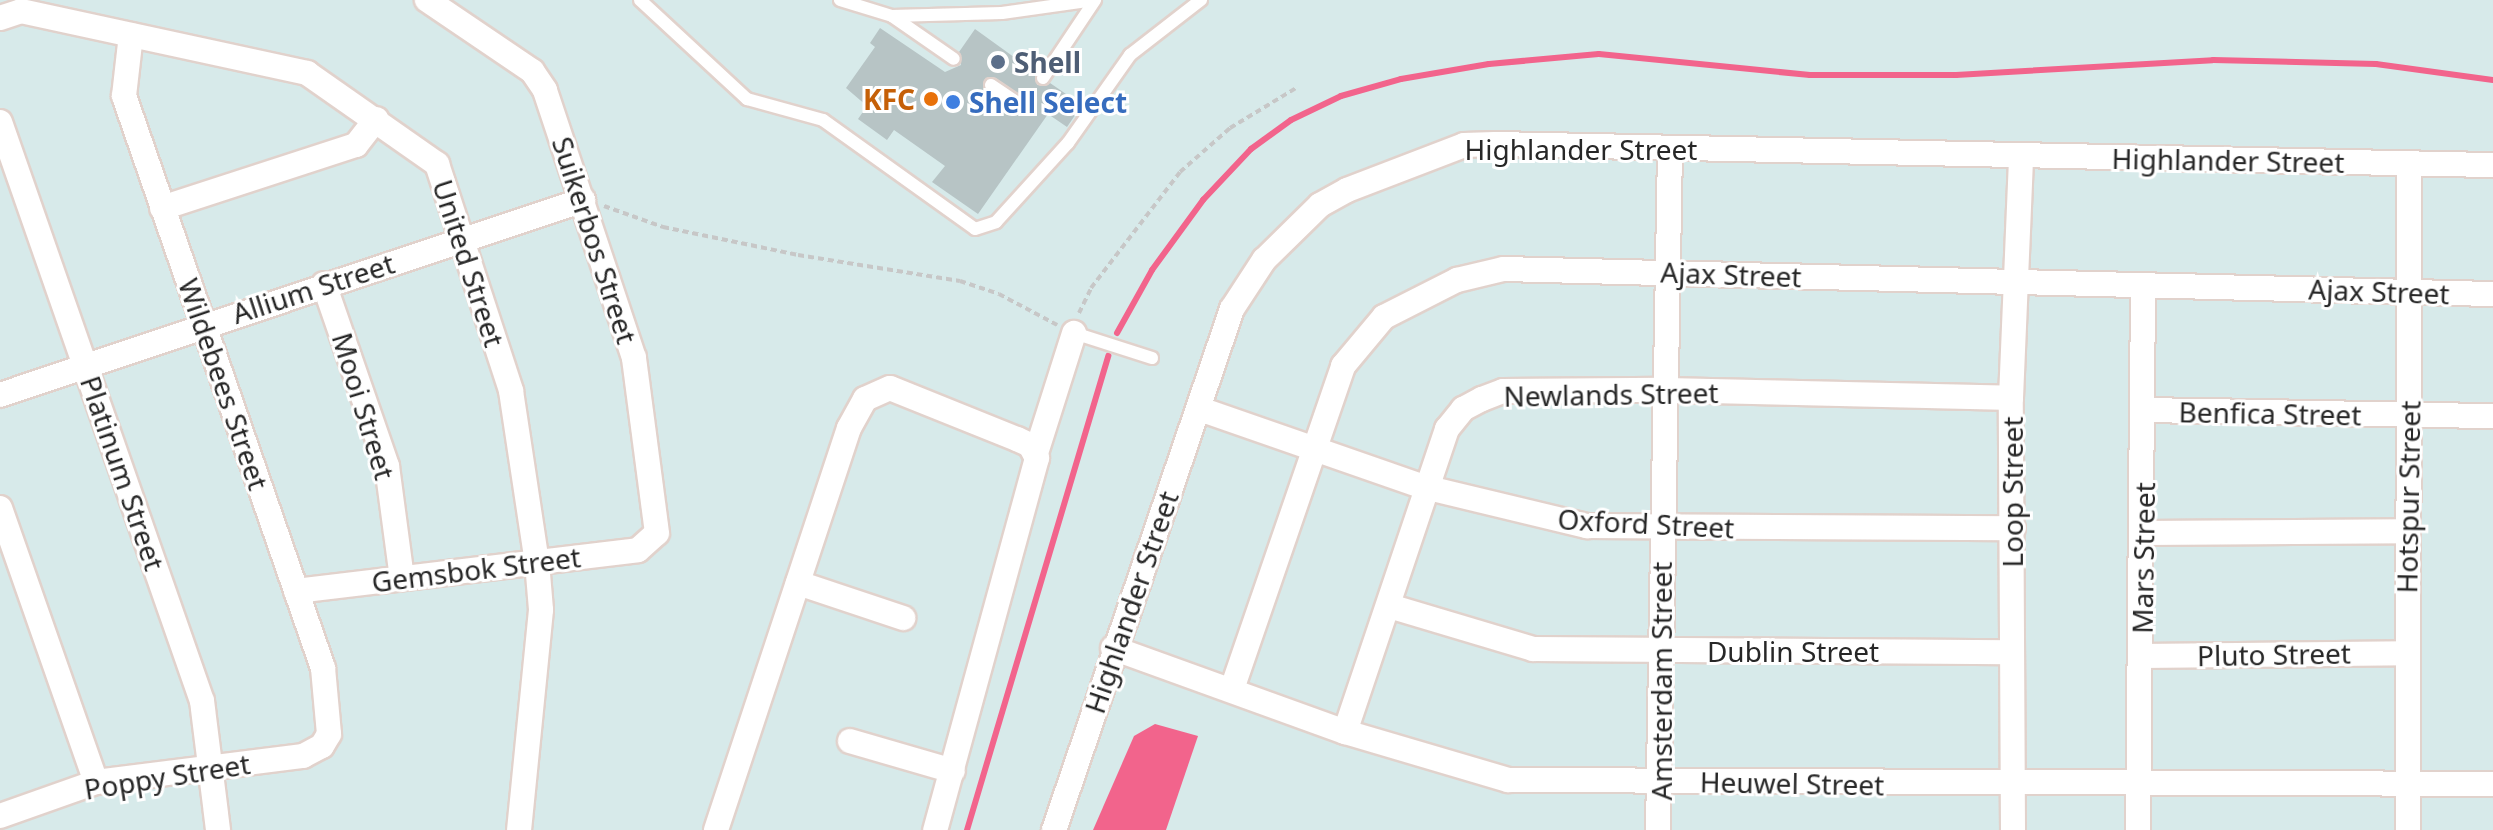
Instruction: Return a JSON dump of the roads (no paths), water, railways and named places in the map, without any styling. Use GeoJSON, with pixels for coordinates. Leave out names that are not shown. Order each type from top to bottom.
{"type":"FeatureCollection","features":[{"type":"Feature","properties":{"kind":"street","name":"Suikerbos Street"},"geometry":{"type":"LineString","coordinates":[[427,0],[539,78],[583,200],[641,387],[657,525],[653,540]]}},
{"type":"Feature","properties":{"kind":"street","name":"United Street"},"geometry":{"type":"LineString","coordinates":[[0,18],[21,11],[307,73],[434,160],[518,420],[537,562],[541,610],[519,830]]}},
{"type":"Feature","properties":{"kind":"street","name":"Wildebees Street"},"geometry":{"type":"LineString","coordinates":[[131,35],[124,96],[323,668],[329,734]]}},
{"type":"Feature","properties":{"kind":"street"},"geometry":{"type":"LineString","coordinates":[[162,208],[356,145],[376,119]]}},
{"type":"Feature","properties":{"kind":"street","name":"Platinum Street"},"geometry":{"type":"LineString","coordinates":[[0,122],[202,701],[218,830]]}},
{"type":"Feature","properties":{"kind":"street","name":"Highlander Street"},"geometry":{"type":"LineString","coordinates":[[1054,830],[1113,648],[1243,286],[1320,205],[1464,145],[2493,165]]}},
{"type":"Feature","properties":{"kind":"street","name":"Amsterdam Street"},"geometry":{"type":"LineString","coordinates":[[1658,830],[1670,148]]}},
{"type":"Feature","properties":{"kind":"street","name":"Loop Street"},"geometry":{"type":"LineString","coordinates":[[2013,830],[2011,398],[2021,155]]}},
{"type":"Feature","properties":{"kind":"street","name":"Hotspur Street"},"geometry":{"type":"LineString","coordinates":[[2408,830],[2409,163]]}},
{"type":"Feature","properties":{"kind":"street","name":"Allium Street"},"geometry":{"type":"LineString","coordinates":[[0,395],[203,324],[583,200]]}},
{"type":"Feature","properties":{"kind":"street","name":"Ajax Street"},"geometry":{"type":"LineString","coordinates":[[1232,689],[1343,366],[1360,341],[1384,317],[1426,293],[1503,269],[2493,294]]}},
{"type":"Feature","properties":{"kind":"street","name":"Mooi Street"},"geometry":{"type":"LineString","coordinates":[[324,284],[387,466],[402,578]]}},
{"type":"Feature","properties":{"kind":"street","name":"Mars Street"},"geometry":{"type":"LineString","coordinates":[[2138,830],[2144,533],[2143,285]]}},
{"type":"Feature","properties":{"kind":"street"},"geometry":{"type":"LineString","coordinates":[[935,830],[1036,453],[1085,336]]}},
{"type":"Feature","properties":{"kind":"street"},"geometry":{"type":"LineString","coordinates":[[716,830],[844,441],[870,394],[890,388],[906,392],[1017,439],[1036,453]]}},
{"type":"Feature","properties":{"kind":"street","name":"Newlands Street"},"geometry":{"type":"LineString","coordinates":[[1345,732],[1389,606],[1424,487],[1447,429],[1463,409],[1482,399],[1503,391],[1666,390],[2011,398]]}},
{"type":"Feature","properties":{"kind":"street","name":"Oxford Street"},"geometry":{"type":"LineString","coordinates":[[1200,409],[1424,487],[1587,526],[2013,528]]}},
{"type":"Feature","properties":{"kind":"street","name":"Benfica Street"},"geometry":{"type":"LineString","coordinates":[[2143,410],[2493,416]]}},
{"type":"Feature","properties":{"kind":"street"},"geometry":{"type":"LineString","coordinates":[[0,508],[96,782]]}},
{"type":"Feature","properties":{"kind":"street"},"geometry":{"type":"LineString","coordinates":[[2144,533],[2407,531]]}},
{"type":"Feature","properties":{"kind":"street","name":"Gemsbok Street"},"geometry":{"type":"LineString","coordinates":[[296,591],[638,550],[653,540]]}},
{"type":"Feature","properties":{"kind":"street"},"geometry":{"type":"LineString","coordinates":[[798,583],[903,618]]}},
{"type":"Feature","properties":{"kind":"street","name":"Dublin Street"},"geometry":{"type":"LineString","coordinates":[[1389,606],[1533,649],[2011,652]]}},
{"type":"Feature","properties":{"kind":"street","name":"Heuwel Street"},"geometry":{"type":"LineString","coordinates":[[1113,648],[1345,732],[1508,780],[2013,785],[2493,784]]}},
{"type":"Feature","properties":{"kind":"street","name":"Pluto Street"},"geometry":{"type":"LineString","coordinates":[[2141,656],[2407,653]]}},
{"type":"Feature","properties":{"kind":"street","name":"Poppy Street"},"geometry":{"type":"LineString","coordinates":[[0,816],[96,782],[303,756],[322,746],[329,734]]}},
{"type":"Feature","properties":{"kind":"street"},"geometry":{"type":"LineString","coordinates":[[850,741],[953,771]]}},
{"type":"Feature","properties":{"kind":"lane"},"geometry":{"type":"LineString","coordinates":[[640,0],[747,99],[823,120],[975,229],[996,222],[1068,143],[1130,55],[1201,0]]}},
{"type":"Feature","properties":{"kind":"lane"},"geometry":{"type":"LineString","coordinates":[[840,0],[870,5],[892,16],[954,59]]}},
{"type":"Feature","properties":{"kind":"lane"},"geometry":{"type":"LineString","coordinates":[[892,16],[1002,13],[1094,0]]}},
{"type":"Feature","properties":{"kind":"lane"},"geometry":{"type":"LineString","coordinates":[[1043,78],[1094,0]]}},
{"type":"Feature","properties":{"kind":"lane"},"geometry":{"type":"LineString","coordinates":[[991,85],[1019,104],[1029,100]]}},
{"type":"Feature","properties":{"kind":"lane"},"geometry":{"type":"LineString","coordinates":[[1085,336],[1152,358]]}},
{"type":"Feature","properties":{"kind":"waterway"},"geometry":{"type":"LineString","coordinates":[[1117,333],[1152,270],[1203,200],[1251,149],[1291,120],[1341,96],[1401,79],[1489,64],[1599,54],[1810,75],[1956,75],[2213,60],[2376,64],[2493,80]]}},
{"type":"Feature","properties":{"kind":"waterway"},"geometry":{"type":"LineString","coordinates":[[967,830],[1108,356]]}},
{"type":"Feature","properties":{"kind":"place","name":"Shell"},"geometry":{"type":"Point","coordinates":[998,62]}},
{"type":"Feature","properties":{"kind":"place","name":"KFC"},"geometry":{"type":"Point","coordinates":[931,99]}},
{"type":"Feature","properties":{"kind":"place","name":"Shell Select"},"geometry":{"type":"Point","coordinates":[953,102]}}]}
